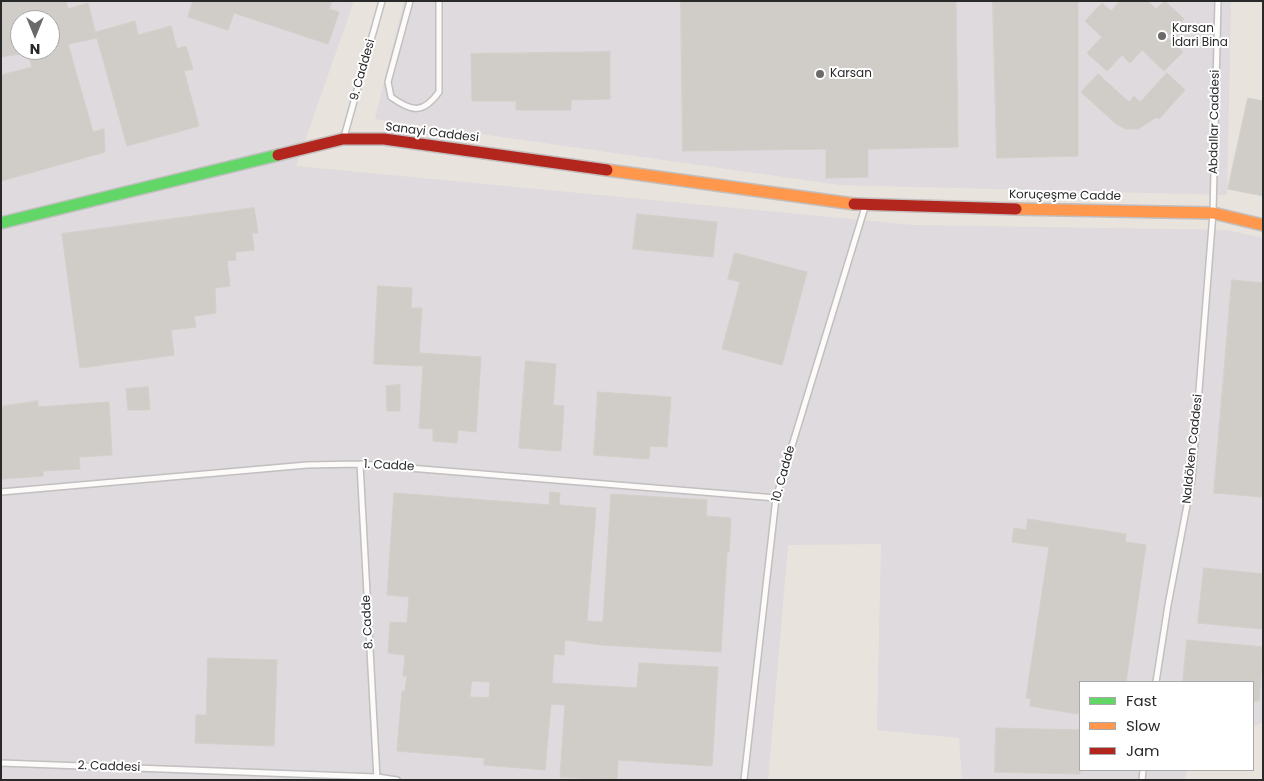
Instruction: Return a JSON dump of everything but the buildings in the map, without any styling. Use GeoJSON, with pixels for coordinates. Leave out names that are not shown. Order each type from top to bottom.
{"type":"FeatureCollection","features":[{"type":"Feature","properties":{"kind":"street","name":"Sanayi Caddesi"},"geometry":{"type":"LineString","coordinates":[[1,223],[343,140],[384,140],[865,206]]}},
{"type":"Feature","properties":{"kind":"street","name":"Koruçeşme Cadde"},"geometry":{"type":"LineString","coordinates":[[865,206],[1213,213],[1263,225]]}},
{"type":"Feature","properties":{"kind":"lane","name":"9. Caddesi"},"geometry":{"type":"LineString","coordinates":[[343,140],[382,1]]}},
{"type":"Feature","properties":{"kind":"lane"},"geometry":{"type":"LineString","coordinates":[[410,1],[388,82],[390,97],[404,106],[418,110],[431,103],[439,92],[439,1]]}},
{"type":"Feature","properties":{"kind":"lane","name":"Abdallar Caddesi"},"geometry":{"type":"LineString","coordinates":[[1213,213],[1218,1]]}},
{"type":"Feature","properties":{"kind":"lane","name":"10. Cadde"},"geometry":{"type":"LineString","coordinates":[[744,780],[776,498],[865,206]]}},
{"type":"Feature","properties":{"kind":"lane","name":"Naldöken Caddesi"},"geometry":{"type":"LineString","coordinates":[[1156,681],[1168,605],[1192,479],[1213,213]]}},
{"type":"Feature","properties":{"kind":"lane","name":"1. Cadde"},"geometry":{"type":"LineString","coordinates":[[1,492],[298,466],[360,464],[776,498]]}},
{"type":"Feature","properties":{"kind":"lane","name":"8. Cadde"},"geometry":{"type":"LineString","coordinates":[[360,464],[377,778]]}},
{"type":"Feature","properties":{"kind":"lane","name":"2. Caddesi"},"geometry":{"type":"LineString","coordinates":[[1,763],[397,780]]}},
{"type":"Feature","properties":{"kind":"shaded area"},"geometry":{"type":"Polygon","coordinates":[[[1,1],[354,1],[296,166],[913,225],[1227,230],[1263,238],[1263,722],[1254,726],[1254,681],[1079,681],[1079,771],[1187,771],[1185,780],[962,780],[959,738],[877,730],[881,544],[788,545],[768,780],[1,780],[1,1]]]}},
{"type":"Feature","properties":{"kind":"shaded area"},"geometry":{"type":"Polygon","coordinates":[[[404,1],[1231,1],[1227,195],[840,185],[375,119],[404,1]]]}},
{"type":"Feature","properties":{"kind":"traffic: fast"},"geometry":{"type":"LineString","coordinates":[[1,223],[278,155]]}},
{"type":"Feature","properties":{"kind":"traffic: slow"},"geometry":{"type":"LineString","coordinates":[[607,170],[854,204]]}},
{"type":"Feature","properties":{"kind":"traffic: slow"},"geometry":{"type":"LineString","coordinates":[[1016,209],[1213,213],[1263,225]]}},
{"type":"Feature","properties":{"kind":"traffic: jam"},"geometry":{"type":"LineString","coordinates":[[278,155],[343,139],[384,139],[607,170]]}},
{"type":"Feature","properties":{"kind":"traffic: jam"},"geometry":{"type":"LineString","coordinates":[[854,204],[1016,209]]}},
{"type":"Feature","properties":{"kind":"place","name":"Karsan İdari Bina"},"geometry":{"type":"Point","coordinates":[1162,36]}},
{"type":"Feature","properties":{"kind":"place","name":"Karsan"},"geometry":{"type":"Point","coordinates":[820,74]}}]}
